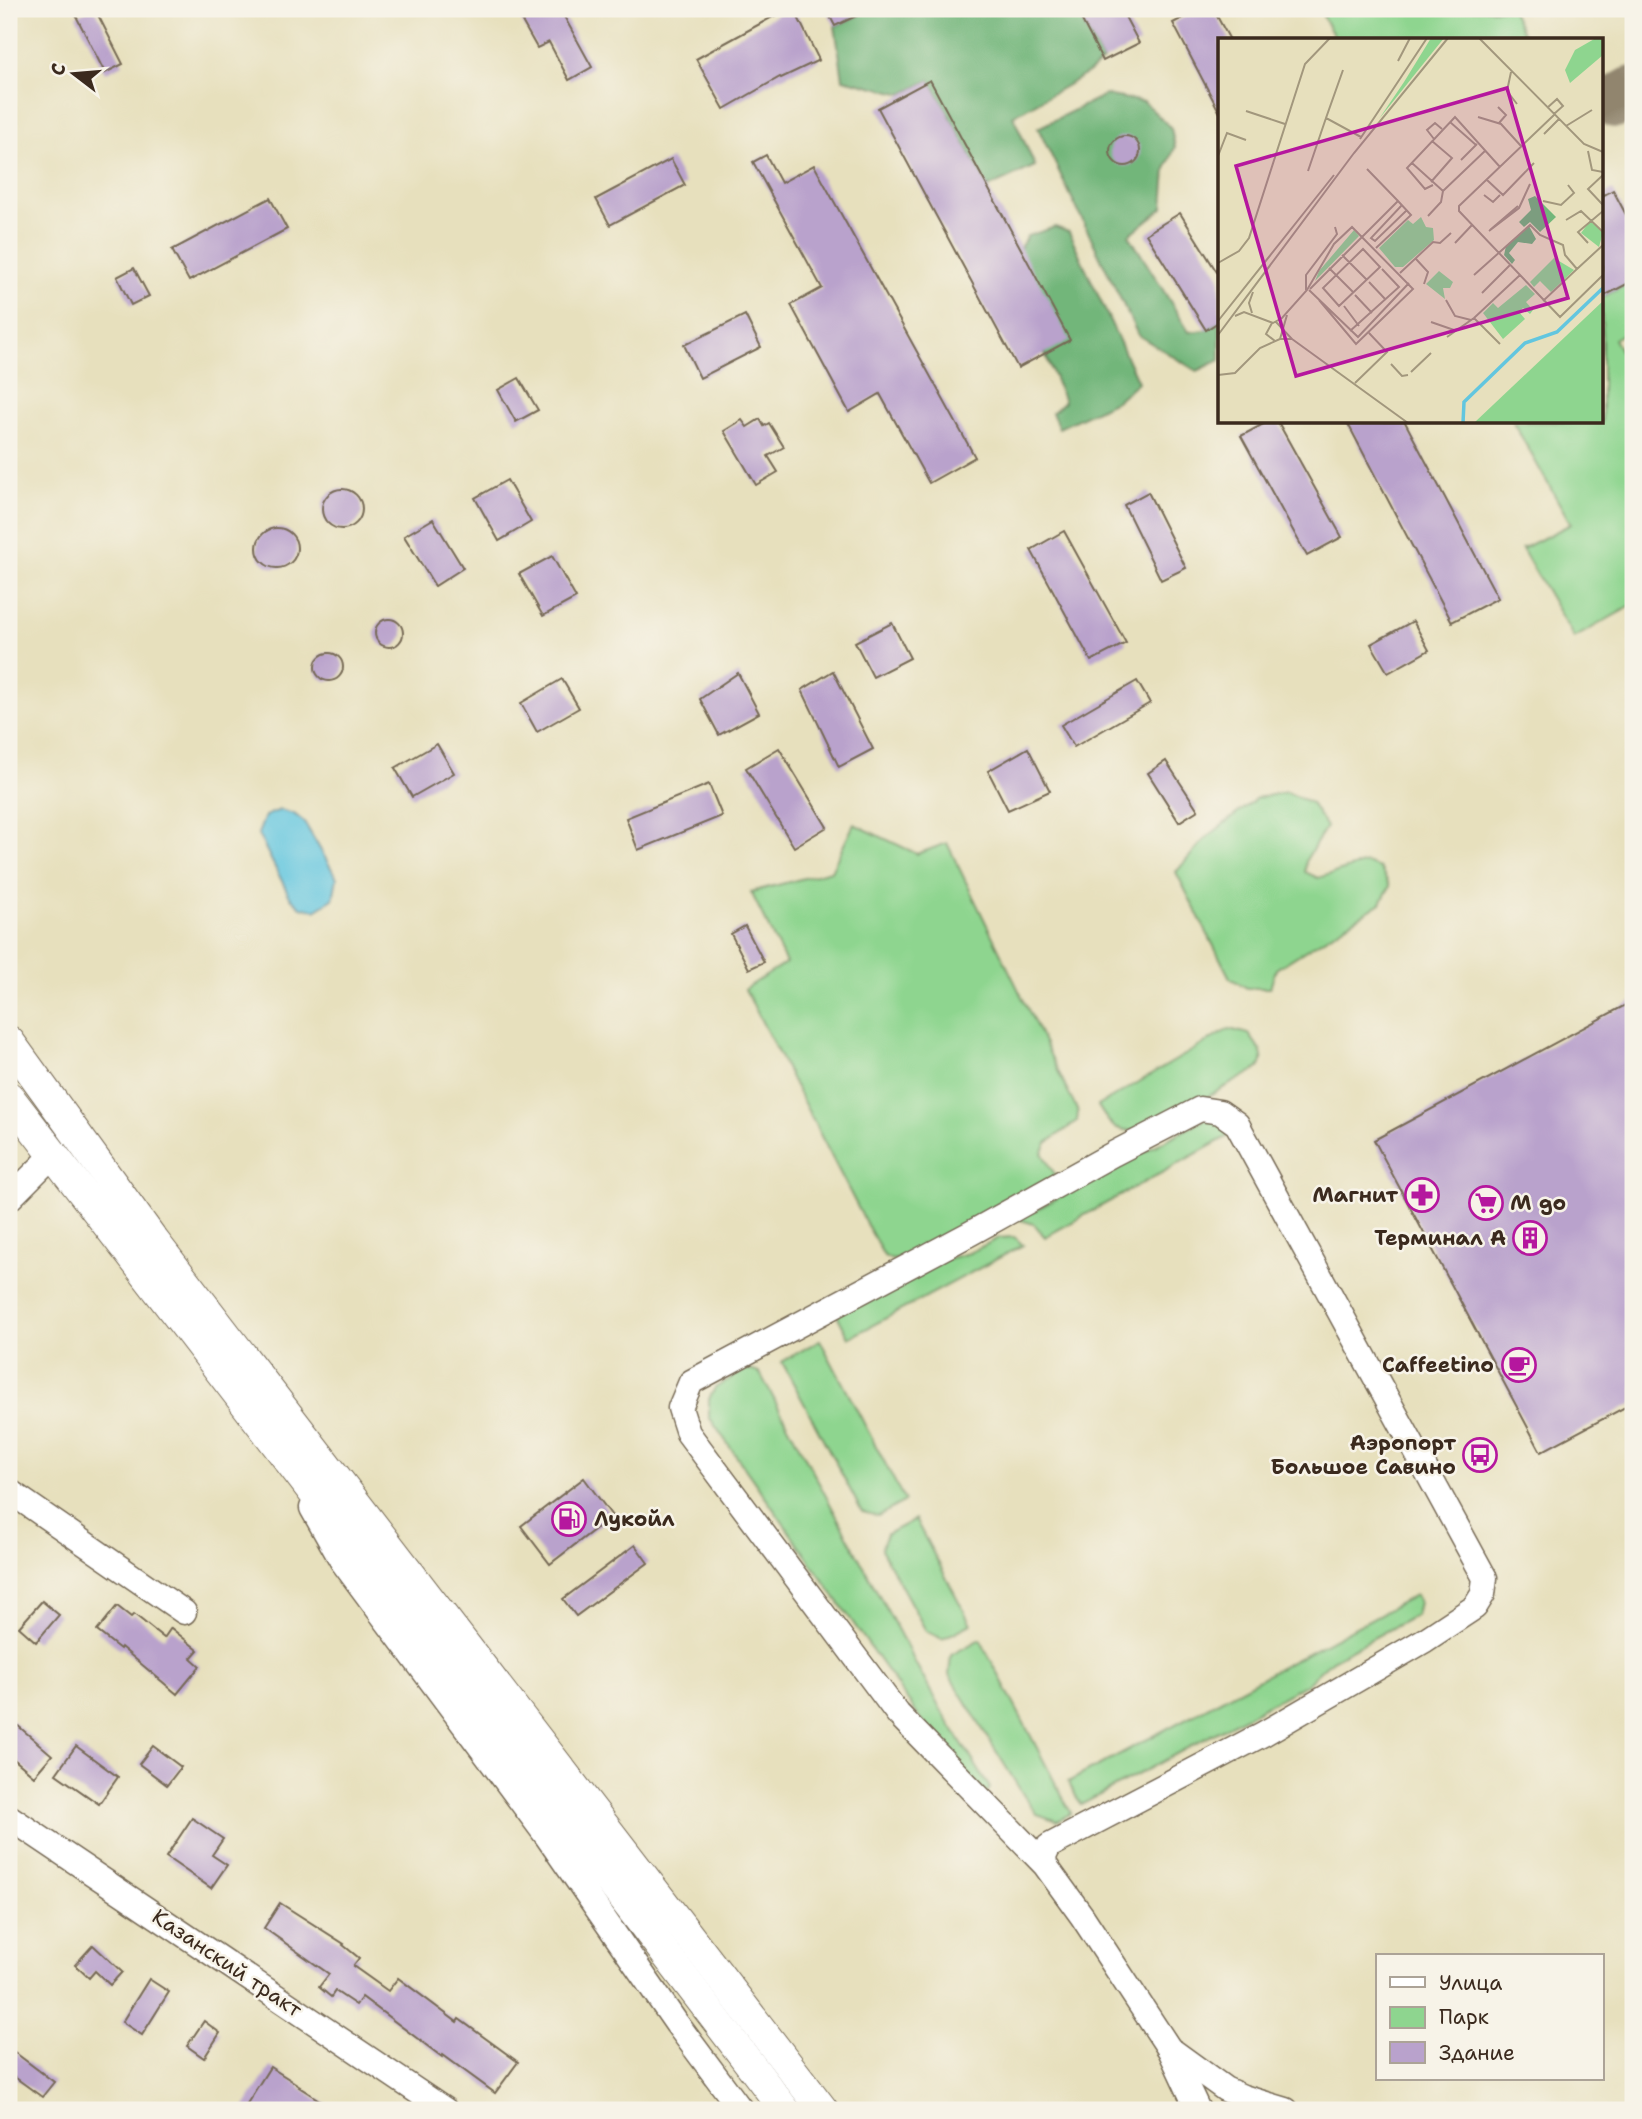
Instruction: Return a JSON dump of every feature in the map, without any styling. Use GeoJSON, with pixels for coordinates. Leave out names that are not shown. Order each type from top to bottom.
{"type":"FeatureCollection","features":[{"type":"Feature","properties":{"kind":"main road"},"geometry":{"type":"LineString","coordinates":[[9,1041],[154,1241],[822,2110]]}},
{"type":"Feature","properties":{"kind":"main road"},"geometry":{"type":"LineString","coordinates":[[9,1097],[785,2110]]}},
{"type":"Feature","properties":{"kind":"street"},"geometry":{"type":"LineString","coordinates":[[1045,1865],[1044,1857],[1049,1846],[1263,1734],[1402,1654],[1475,1607],[1483,1594],[1485,1578],[1347,1325],[1237,1124],[1220,1112],[1200,1109],[691,1382],[680,1408],[688,1433],[898,1714],[1045,1865],[1170,2050],[1198,2110]]}},
{"type":"Feature","properties":{"kind":"street"},"geometry":{"type":"LineString","coordinates":[[9,1199],[53,1155]]}},
{"type":"Feature","properties":{"kind":"street"},"geometry":{"type":"LineString","coordinates":[[267,1432],[342,1561],[546,1836],[677,2024],[741,2110]]}},
{"type":"Feature","properties":{"kind":"street"},"geometry":{"type":"LineString","coordinates":[[9,1491],[184,1612]]}},
{"type":"Feature","properties":{"kind":"street","name":"Казанский тракт"},"geometry":{"type":"LineString","coordinates":[[9,1817],[444,2110]]}},
{"type":"Feature","properties":{"kind":"street"},"geometry":{"type":"LineString","coordinates":[[1170,2050],[1225,2089],[1270,2109]]}},
{"type":"Feature","properties":{"kind":"green space"},"geometry":{"type":"Polygon","coordinates":[[[871,9],[1076,9],[1103,61],[1085,75],[1013,116],[1035,166],[988,188],[930,80],[903,94],[843,79],[835,26],[871,9]]]}},
{"type":"Feature","properties":{"kind":"green space"},"geometry":{"type":"Polygon","coordinates":[[[1326,9],[1511,9],[1526,38],[1335,38],[1323,17],[1326,9]]]}},
{"type":"Feature","properties":{"kind":"green space"},"geometry":{"type":"Polygon","coordinates":[[[1105,95],[1144,102],[1171,128],[1175,147],[1166,169],[1163,208],[1129,235],[1189,332],[1206,330],[1218,322],[1218,361],[1197,371],[1138,335],[1038,128],[1105,95]]]}},
{"type":"Feature","properties":{"kind":"green space"},"geometry":{"type":"Polygon","coordinates":[[[1055,227],[1069,232],[1138,382],[1116,401],[1059,428],[1052,413],[1064,402],[1045,353],[1020,248],[1027,236],[1055,227]]]}},
{"type":"Feature","properties":{"kind":"green space"},"geometry":{"type":"Polygon","coordinates":[[[1633,281],[1633,328],[1614,339],[1633,373],[1633,607],[1574,638],[1522,549],[1571,524],[1514,424],[1604,424],[1604,296],[1633,281]]]}},
{"type":"Feature","properties":{"kind":"green space"},"geometry":{"type":"Polygon","coordinates":[[[1286,792],[1311,803],[1326,827],[1306,860],[1305,872],[1318,878],[1366,863],[1380,868],[1390,886],[1381,903],[1276,969],[1270,988],[1247,988],[1230,978],[1176,872],[1206,838],[1257,798],[1286,792]]]}},
{"type":"Feature","properties":{"kind":"green space"},"geometry":{"type":"Polygon","coordinates":[[[854,824],[917,854],[947,843],[1078,1112],[1077,1121],[1047,1143],[1042,1153],[1056,1176],[903,1258],[892,1260],[884,1256],[867,1225],[745,989],[786,963],[751,892],[831,871],[854,824]]]}},
{"type":"Feature","properties":{"kind":"green space"},"geometry":{"type":"Polygon","coordinates":[[[1229,1029],[1249,1034],[1262,1055],[1259,1068],[1136,1131],[1117,1128],[1105,1118],[1098,1106],[1229,1029]]]}},
{"type":"Feature","properties":{"kind":"green space"},"geometry":{"type":"Polygon","coordinates":[[[1211,1116],[1232,1134],[1045,1237],[1034,1224],[1018,1219],[1211,1116]]]}},
{"type":"Feature","properties":{"kind":"green space"},"geometry":{"type":"Polygon","coordinates":[[[1014,1237],[1023,1245],[849,1338],[836,1313],[931,1263],[969,1253],[999,1238],[1014,1237]]]}},
{"type":"Feature","properties":{"kind":"green space"},"geometry":{"type":"Polygon","coordinates":[[[820,1340],[905,1501],[878,1516],[862,1512],[782,1362],[820,1340]]]}},
{"type":"Feature","properties":{"kind":"green space"},"geometry":{"type":"Polygon","coordinates":[[[746,1369],[760,1373],[939,1707],[990,1788],[986,1795],[931,1734],[709,1417],[709,1399],[715,1388],[746,1369]]]}},
{"type":"Feature","properties":{"kind":"green space"},"geometry":{"type":"Polygon","coordinates":[[[915,1519],[971,1624],[942,1639],[926,1631],[881,1549],[887,1534],[915,1519]]]}},
{"type":"Feature","properties":{"kind":"green space"},"geometry":{"type":"Polygon","coordinates":[[[1415,1595],[1419,1602],[1416,1615],[1332,1660],[1305,1685],[1081,1805],[1068,1782],[1415,1595]]]}},
{"type":"Feature","properties":{"kind":"green space"},"geometry":{"type":"Polygon","coordinates":[[[980,1639],[1071,1813],[1057,1821],[1037,1814],[949,1675],[951,1655],[980,1639]]]}},
{"type":"Feature","properties":{"kind":"water"},"geometry":{"type":"Polygon","coordinates":[[[280,810],[294,814],[304,822],[337,878],[333,899],[315,910],[301,907],[290,897],[258,834],[265,816],[280,810]]]}},
{"type":"Feature","properties":{"kind":"building"},"geometry":{"type":"Polygon","coordinates":[[[95,9],[123,64],[105,73],[76,16],[95,9]]]}},
{"type":"Feature","properties":{"kind":"building"},"geometry":{"type":"Polygon","coordinates":[[[515,9],[560,9],[592,67],[569,80],[549,42],[537,48],[515,9]]]}},
{"type":"Feature","properties":{"kind":"building"},"geometry":{"type":"Polygon","coordinates":[[[787,9],[794,9],[819,60],[780,77],[724,109],[696,59],[787,9]]]}},
{"type":"Feature","properties":{"kind":"building"},"geometry":{"type":"Polygon","coordinates":[[[826,9],[871,9],[835,26],[826,9]]]}},
{"type":"Feature","properties":{"kind":"building"},"geometry":{"type":"Polygon","coordinates":[[[1076,9],[1121,9],[1139,43],[1103,61],[1076,9]]]}},
{"type":"Feature","properties":{"kind":"building"},"geometry":{"type":"Polygon","coordinates":[[[1200,9],[1213,9],[1229,38],[1218,38],[1218,109],[1173,23],[1200,9]]]}},
{"type":"Feature","properties":{"kind":"building"},"geometry":{"type":"Polygon","coordinates":[[[930,80],[1070,340],[1018,368],[878,108],[930,80]]]}},
{"type":"Feature","properties":{"kind":"building"},"geometry":{"type":"Polygon","coordinates":[[[1125,136],[1136,140],[1140,151],[1136,162],[1125,166],[1114,162],[1110,151],[1114,140],[1125,136]]]}},
{"type":"Feature","properties":{"kind":"building"},"geometry":{"type":"Polygon","coordinates":[[[766,155],[781,183],[814,165],[975,457],[929,483],[880,394],[849,412],[791,305],[822,288],[753,162],[766,155]]]}},
{"type":"Feature","properties":{"kind":"building"},"geometry":{"type":"Polygon","coordinates":[[[671,159],[685,185],[610,225],[596,199],[671,159]]]}},
{"type":"Feature","properties":{"kind":"building"},"geometry":{"type":"Polygon","coordinates":[[[1613,190],[1633,228],[1633,281],[1604,296],[1604,195],[1613,190]]]}},
{"type":"Feature","properties":{"kind":"building"},"geometry":{"type":"Polygon","coordinates":[[[270,198],[287,229],[189,281],[172,250],[270,198]]]}},
{"type":"Feature","properties":{"kind":"building"},"geometry":{"type":"Polygon","coordinates":[[[1180,213],[1218,274],[1218,322],[1206,330],[1146,234],[1180,213]]]}},
{"type":"Feature","properties":{"kind":"building"},"geometry":{"type":"Polygon","coordinates":[[[134,268],[149,296],[131,305],[117,277],[134,268]]]}},
{"type":"Feature","properties":{"kind":"building"},"geometry":{"type":"Polygon","coordinates":[[[745,315],[761,347],[700,378],[684,345],[745,315]]]}},
{"type":"Feature","properties":{"kind":"building"},"geometry":{"type":"Polygon","coordinates":[[[519,378],[538,410],[516,422],[498,390],[519,378]]]}},
{"type":"Feature","properties":{"kind":"building"},"geometry":{"type":"Polygon","coordinates":[[[760,419],[764,426],[769,423],[784,447],[768,456],[778,472],[756,485],[724,431],[742,420],[747,427],[760,419]]]}},
{"type":"Feature","properties":{"kind":"building"},"geometry":{"type":"Polygon","coordinates":[[[1263,424],[1279,424],[1342,537],[1307,556],[1241,436],[1263,424]]]}},
{"type":"Feature","properties":{"kind":"building"},"geometry":{"type":"Polygon","coordinates":[[[1348,424],[1406,424],[1498,598],[1452,622],[1348,424]]]}},
{"type":"Feature","properties":{"kind":"building"},"geometry":{"type":"Polygon","coordinates":[[[507,480],[531,522],[499,541],[475,498],[507,480]]]}},
{"type":"Feature","properties":{"kind":"building"},"geometry":{"type":"Polygon","coordinates":[[[342,489],[350,490],[356,495],[361,501],[361,517],[356,523],[350,528],[342,529],[334,528],[328,523],[323,517],[322,509],[323,501],[328,495],[334,490],[342,489]]]}},
{"type":"Feature","properties":{"kind":"building"},"geometry":{"type":"Polygon","coordinates":[[[1148,492],[1186,568],[1161,580],[1124,505],[1148,492]]]}},
{"type":"Feature","properties":{"kind":"building"},"geometry":{"type":"Polygon","coordinates":[[[433,519],[463,568],[435,586],[404,536],[433,519]]]}},
{"type":"Feature","properties":{"kind":"building"},"geometry":{"type":"Polygon","coordinates":[[[277,528],[285,529],[291,534],[296,540],[296,556],[291,562],[285,567],[277,568],[269,567],[263,562],[258,556],[257,548],[258,540],[263,534],[269,529],[277,528]]]}},
{"type":"Feature","properties":{"kind":"building"},"geometry":{"type":"Polygon","coordinates":[[[1064,531],[1126,643],[1091,661],[1031,550],[1064,531]]]}},
{"type":"Feature","properties":{"kind":"building"},"geometry":{"type":"Polygon","coordinates":[[[552,556],[576,598],[543,616],[519,574],[552,556]]]}},
{"type":"Feature","properties":{"kind":"building"},"geometry":{"type":"Polygon","coordinates":[[[389,619],[399,623],[403,633],[399,643],[389,647],[379,643],[375,633],[379,623],[389,619]]]}},
{"type":"Feature","properties":{"kind":"building"},"geometry":{"type":"Polygon","coordinates":[[[1413,621],[1429,650],[1388,673],[1371,644],[1413,621]]]}},
{"type":"Feature","properties":{"kind":"building"},"geometry":{"type":"Polygon","coordinates":[[[892,623],[910,658],[873,677],[855,642],[892,623]]]}},
{"type":"Feature","properties":{"kind":"building"},"geometry":{"type":"Polygon","coordinates":[[[329,653],[339,657],[343,667],[339,677],[329,681],[319,677],[315,667],[319,657],[329,653]]]}},
{"type":"Feature","properties":{"kind":"building"},"geometry":{"type":"Polygon","coordinates":[[[833,671],[873,749],[839,767],[802,690],[833,671]]]}},
{"type":"Feature","properties":{"kind":"building"},"geometry":{"type":"Polygon","coordinates":[[[738,673],[759,713],[719,735],[700,699],[738,673]]]}},
{"type":"Feature","properties":{"kind":"building"},"geometry":{"type":"Polygon","coordinates":[[[562,679],[579,708],[537,732],[521,703],[562,679]]]}},
{"type":"Feature","properties":{"kind":"building"},"geometry":{"type":"Polygon","coordinates":[[[1137,681],[1150,703],[1074,747],[1061,725],[1137,681]]]}},
{"type":"Feature","properties":{"kind":"building"},"geometry":{"type":"Polygon","coordinates":[[[437,744],[454,773],[412,797],[395,768],[437,744]]]}},
{"type":"Feature","properties":{"kind":"building"},"geometry":{"type":"Polygon","coordinates":[[[779,748],[827,827],[794,847],[746,768],[779,748]]]}},
{"type":"Feature","properties":{"kind":"building"},"geometry":{"type":"Polygon","coordinates":[[[1028,748],[1050,791],[1008,810],[988,771],[1028,748]]]}},
{"type":"Feature","properties":{"kind":"building"},"geometry":{"type":"Polygon","coordinates":[[[1166,761],[1198,810],[1179,822],[1148,773],[1166,761]]]}},
{"type":"Feature","properties":{"kind":"building"},"geometry":{"type":"Polygon","coordinates":[[[709,784],[722,816],[638,850],[626,818],[709,784]]]}},
{"type":"Feature","properties":{"kind":"building"},"geometry":{"type":"Polygon","coordinates":[[[745,926],[764,962],[749,969],[731,934],[745,926]]]}},
{"type":"Feature","properties":{"kind":"building","name":"Терминал А"},"geometry":{"type":"Polygon","coordinates":[[[1633,1001],[1633,1403],[1541,1452],[1374,1140],[1633,1001]]]}},
{"type":"Feature","properties":{"kind":"building","name":"Лукойл"},"geometry":{"type":"Polygon","coordinates":[[[584,1478],[612,1516],[550,1564],[521,1526],[584,1478]]]}},
{"type":"Feature","properties":{"kind":"building"},"geometry":{"type":"Polygon","coordinates":[[[635,1545],[648,1563],[576,1616],[563,1599],[635,1545]]]}},
{"type":"Feature","properties":{"kind":"building"},"geometry":{"type":"Polygon","coordinates":[[[42,1601],[59,1615],[36,1642],[19,1627],[42,1601]]]}},
{"type":"Feature","properties":{"kind":"building"},"geometry":{"type":"Polygon","coordinates":[[[117,1606],[131,1617],[134,1614],[164,1638],[171,1628],[198,1650],[191,1658],[200,1666],[177,1694],[121,1647],[120,1649],[97,1631],[117,1606]]]}},
{"type":"Feature","properties":{"kind":"building"},"geometry":{"type":"Polygon","coordinates":[[[9,1718],[52,1755],[34,1776],[9,1755],[9,1718]]]}},
{"type":"Feature","properties":{"kind":"building"},"geometry":{"type":"Polygon","coordinates":[[[76,1746],[118,1777],[99,1804],[56,1774],[76,1746]]]}},
{"type":"Feature","properties":{"kind":"building"},"geometry":{"type":"Polygon","coordinates":[[[153,1746],[181,1767],[167,1785],[139,1764],[153,1746]]]}},
{"type":"Feature","properties":{"kind":"building"},"geometry":{"type":"Polygon","coordinates":[[[192,1818],[223,1839],[212,1855],[227,1865],[211,1888],[166,1857],[192,1818]]]}},
{"type":"Feature","properties":{"kind":"building"},"geometry":{"type":"Polygon","coordinates":[[[280,1903],[344,1944],[359,1958],[353,1966],[388,1991],[398,1978],[457,2022],[459,2019],[518,2062],[495,2093],[362,1997],[356,2005],[335,1991],[331,1997],[319,1987],[329,1974],[264,1928],[280,1903]]]}},
{"type":"Feature","properties":{"kind":"building"},"geometry":{"type":"Polygon","coordinates":[[[93,1945],[122,1972],[110,1985],[95,1971],[89,1978],[75,1965],[93,1945]]]}},
{"type":"Feature","properties":{"kind":"building"},"geometry":{"type":"Polygon","coordinates":[[[149,1979],[169,1992],[142,2035],[122,2022],[149,1979]]]}},
{"type":"Feature","properties":{"kind":"building"},"geometry":{"type":"Polygon","coordinates":[[[204,2021],[220,2033],[204,2058],[187,2046],[204,2021]]]}},
{"type":"Feature","properties":{"kind":"building"},"geometry":{"type":"Polygon","coordinates":[[[9,2048],[54,2082],[42,2097],[9,2073],[9,2048]]]}},
{"type":"Feature","properties":{"kind":"building"},"geometry":{"type":"Polygon","coordinates":[[[270,2067],[300,2086],[335,2110],[243,2110],[270,2067]]]}},
{"type":"Feature","properties":{"kind":"taxiway"},"geometry":{"type":"LineString","coordinates":[[1615,102],[1633,92]]}},
{"type":"Feature","properties":{"kind":"place","name":"Магнит"},"geometry":{"type":"Point","coordinates":[1422,1195]}},
{"type":"Feature","properties":{"kind":"place","name":"М go"},"geometry":{"type":"Point","coordinates":[1486,1203]}},
{"type":"Feature","properties":{"kind":"place","name":"Терминал А"},"geometry":{"type":"Point","coordinates":[1530,1238]}},
{"type":"Feature","properties":{"kind":"place","name":"Caffeetino"},"geometry":{"type":"Point","coordinates":[1519,1365]}},
{"type":"Feature","properties":{"kind":"place","name":"Аэропорт Большое Савино"},"geometry":{"type":"Point","coordinates":[1480,1455]}},
{"type":"Feature","properties":{"kind":"place","name":"Лукойл"},"geometry":{"type":"Point","coordinates":[569,1519]}}]}
